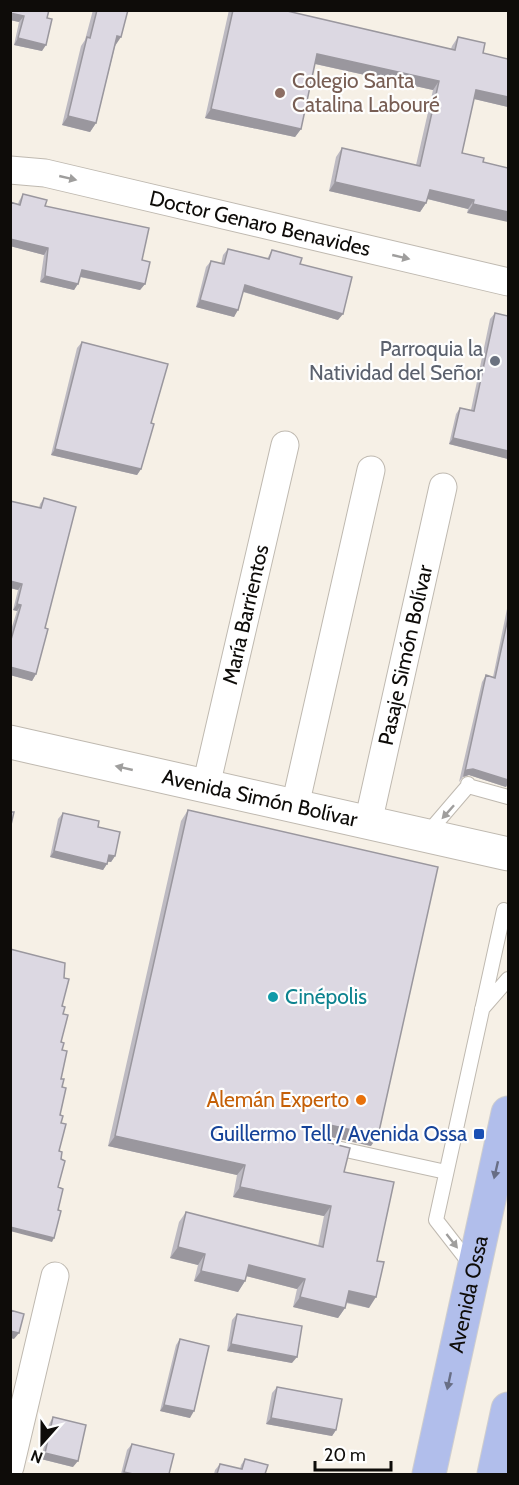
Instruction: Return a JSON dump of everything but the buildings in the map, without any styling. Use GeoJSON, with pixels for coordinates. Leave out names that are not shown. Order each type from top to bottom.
{"type":"FeatureCollection","features":[{"type":"Feature","properties":{"kind":"main road","name":"Avenida Ossa"},"geometry":{"type":"LineString","coordinates":[[429,1474],[508,1113]]}},
{"type":"Feature","properties":{"kind":"main road"},"geometry":{"type":"LineString","coordinates":[[494,1474],[508,1409]]}},
{"type":"Feature","properties":{"kind":"street","name":"Doctor Genaro Benavides"},"geometry":{"type":"LineString","coordinates":[[10,170],[45,173],[508,282]]}},
{"type":"Feature","properties":{"kind":"street","name":"María Barrientos"},"geometry":{"type":"LineString","coordinates":[[206,786],[285,445]]}},
{"type":"Feature","properties":{"kind":"street"},"geometry":{"type":"LineString","coordinates":[[295,806],[371,470]]}},
{"type":"Feature","properties":{"kind":"street","name":"Pasaje Simón Bolívar"},"geometry":{"type":"LineString","coordinates":[[368,823],[443,487]]}},
{"type":"Feature","properties":{"kind":"street","name":"Avenida Simón Bolívar"},"geometry":{"type":"LineString","coordinates":[[10,742],[425,836],[508,848]]}},
{"type":"Feature","properties":{"kind":"street"},"geometry":{"type":"LineString","coordinates":[[10,1467],[55,1276]]}},
{"type":"Feature","properties":{"kind":"lane"},"geometry":{"type":"LineString","coordinates":[[425,836],[468,785],[508,797]]}},
{"type":"Feature","properties":{"kind":"lane"},"geometry":{"type":"LineString","coordinates":[[474,1269],[436,1220],[504,910]]}},
{"type":"Feature","properties":{"kind":"lane"},"geometry":{"type":"LineString","coordinates":[[482,1010],[508,979]]}},
{"type":"Feature","properties":{"kind":"lane"},"geometry":{"type":"LineString","coordinates":[[321,1144],[446,1172]]}},
{"type":"Feature","properties":{"kind":"place","name":"Colegio Santa Catalina Labouré"},"geometry":{"type":"Point","coordinates":[280,93]}},
{"type":"Feature","properties":{"kind":"place","name":"Parroquia la Natividad del Señor"},"geometry":{"type":"Point","coordinates":[495,361]}},
{"type":"Feature","properties":{"kind":"place","name":"Cinépolis"},"geometry":{"type":"Point","coordinates":[273,997]}},
{"type":"Feature","properties":{"kind":"place","name":"Alemán Experto"},"geometry":{"type":"Point","coordinates":[361,1100]}},
{"type":"Feature","properties":{"kind":"place","name":"Guillermo Tell / Avenida Ossa"},"geometry":{"type":"Point","coordinates":[479,1134]}}]}
